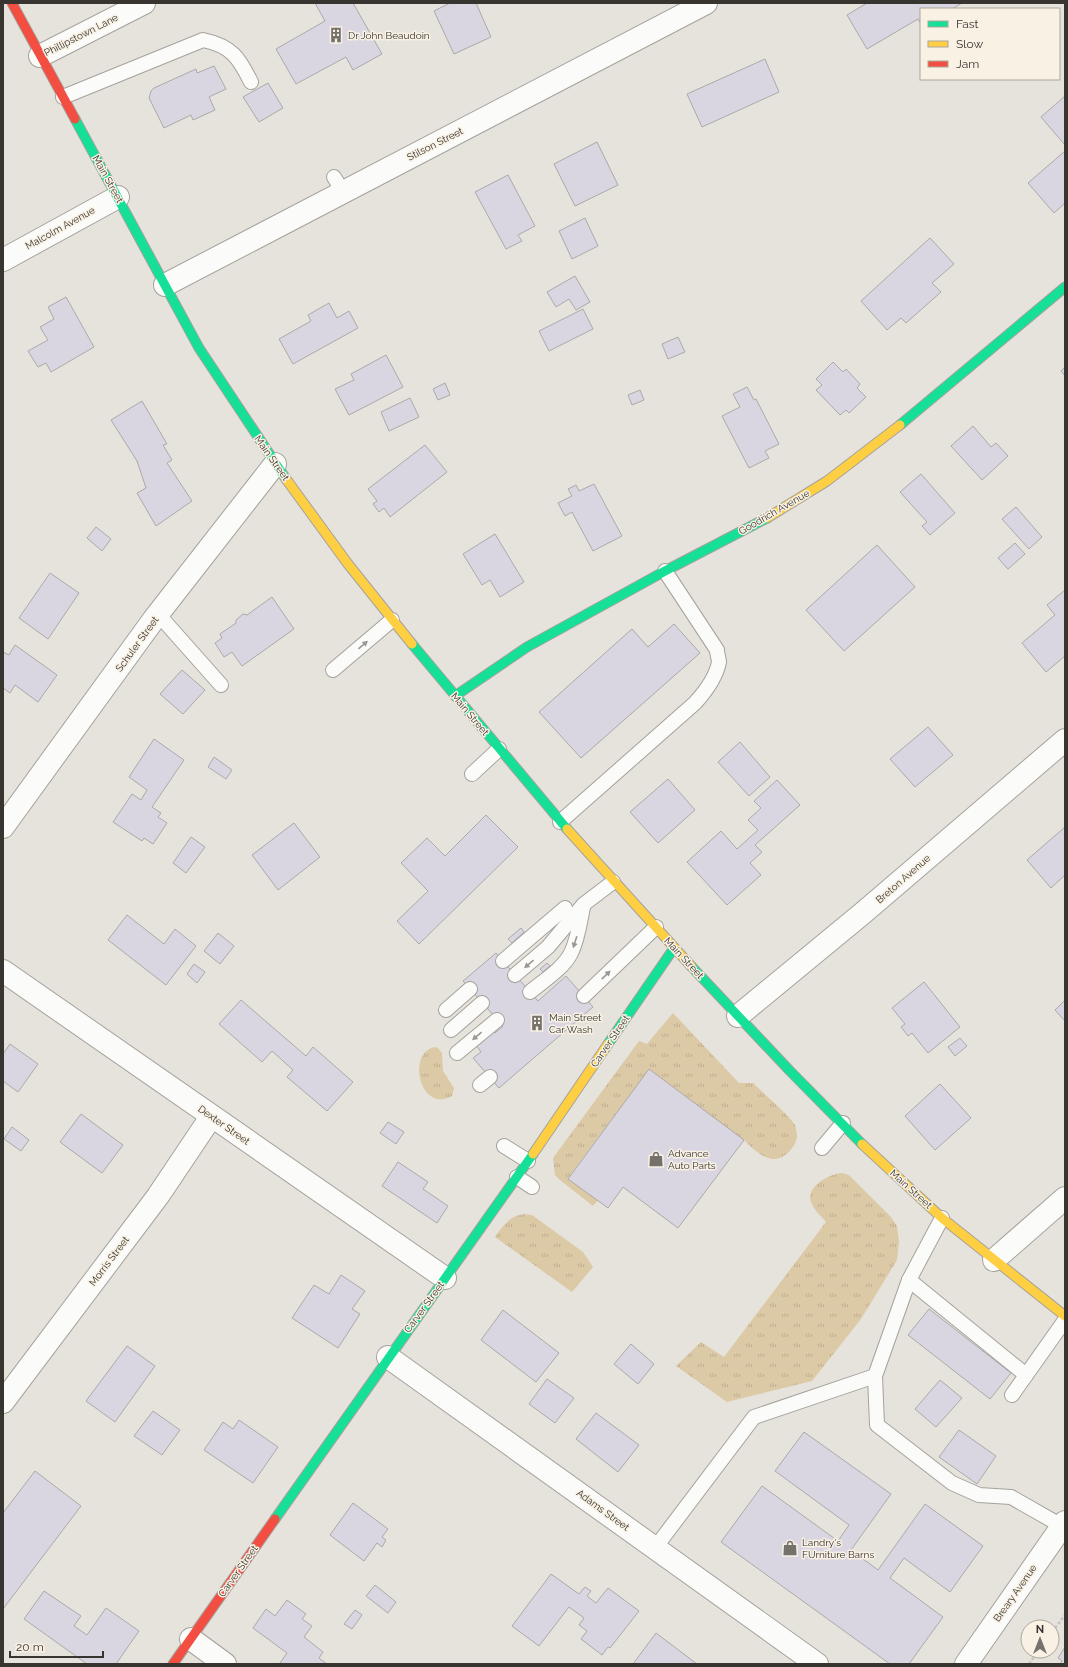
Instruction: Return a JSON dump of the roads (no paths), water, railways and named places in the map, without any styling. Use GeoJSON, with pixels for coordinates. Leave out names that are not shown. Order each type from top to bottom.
{"type":"FeatureCollection","features":[{"type":"Feature","properties":{"kind":"main road","name":"Main Street"},"geometry":{"type":"LineString","coordinates":[[12,3],[199,348],[276,464],[348,564],[392,620],[560,822],[613,882],[790,1071],[878,1160],[942,1218],[1065,1316]]}},
{"type":"Feature","properties":{"kind":"main road","name":"Goodrich Avenue"},"geometry":{"type":"LineString","coordinates":[[455,696],[527,647],[665,571],[760,522],[827,481],[912,416],[1065,287]]}},
{"type":"Feature","properties":{"kind":"main road","name":"Carver Street"},"geometry":{"type":"LineString","coordinates":[[173,1664],[388,1357],[517,1177],[674,948]]}},
{"type":"Feature","properties":{"kind":"street","name":"Phillipstown Lane"},"geometry":{"type":"LineString","coordinates":[[40,56],[144,3]]}},
{"type":"Feature","properties":{"kind":"street","name":"Stilson Street"},"geometry":{"type":"LineString","coordinates":[[165,285],[338,184],[706,3]]}},
{"type":"Feature","properties":{"kind":"street","name":"Malcolm Avenue"},"geometry":{"type":"LineString","coordinates":[[3,260],[118,197]]}},
{"type":"Feature","properties":{"kind":"street","name":"Schuler Street"},"geometry":{"type":"LineString","coordinates":[[3,827],[158,614],[276,464]]}},
{"type":"Feature","properties":{"kind":"street","name":"Breton Avenue"},"geometry":{"type":"LineString","coordinates":[[738,1016],[863,913],[1065,740]]}},
{"type":"Feature","properties":{"kind":"street","name":"Dexter Street"},"geometry":{"type":"LineString","coordinates":[[3,971],[211,1117],[445,1278]]}},
{"type":"Feature","properties":{"kind":"street","name":"Morris Street"},"geometry":{"type":"LineString","coordinates":[[3,1402],[158,1196],[211,1117]]}},
{"type":"Feature","properties":{"kind":"street"},"geometry":{"type":"LineString","coordinates":[[994,1260],[1065,1198]]}},
{"type":"Feature","properties":{"kind":"street","name":"Adams Street"},"geometry":{"type":"LineString","coordinates":[[388,1357],[817,1664]]}},
{"type":"Feature","properties":{"kind":"street","name":"Breary Avenue"},"geometry":{"type":"LineString","coordinates":[[966,1664],[1064,1524]]}},
{"type":"Feature","properties":{"kind":"street"},"geometry":{"type":"LineString","coordinates":[[191,1638],[225,1664]]}},
{"type":"Feature","properties":{"kind":"lane"},"geometry":{"type":"LineString","coordinates":[[63,97],[203,40],[217,43],[229,50],[241,61],[252,82]]}},
{"type":"Feature","properties":{"kind":"lane"},"geometry":{"type":"LineString","coordinates":[[560,822],[695,703],[707,689],[714,675],[719,662],[717,650],[665,571]]}},
{"type":"Feature","properties":{"kind":"lane"},"geometry":{"type":"LineString","coordinates":[[158,614],[221,685]]}},
{"type":"Feature","properties":{"kind":"lane"},"geometry":{"type":"LineString","coordinates":[[333,670],[392,620]]}},
{"type":"Feature","properties":{"kind":"lane"},"geometry":{"type":"LineString","coordinates":[[472,774],[499,749]]}},
{"type":"Feature","properties":{"kind":"lane"},"geometry":{"type":"LineString","coordinates":[[515,975],[548,947],[584,904],[613,882]]}},
{"type":"Feature","properties":{"kind":"lane"},"geometry":{"type":"LineString","coordinates":[[530,992],[560,966],[571,953],[576,939],[584,904]]}},
{"type":"Feature","properties":{"kind":"lane"},"geometry":{"type":"LineString","coordinates":[[503,961],[564,908]]}},
{"type":"Feature","properties":{"kind":"lane"},"geometry":{"type":"LineString","coordinates":[[584,996],[656,927]]}},
{"type":"Feature","properties":{"kind":"lane"},"geometry":{"type":"LineString","coordinates":[[446,1010],[470,989]]}},
{"type":"Feature","properties":{"kind":"lane"},"geometry":{"type":"LineString","coordinates":[[451,1030],[482,1003]]}},
{"type":"Feature","properties":{"kind":"lane"},"geometry":{"type":"LineString","coordinates":[[456,1053],[497,1020]]}},
{"type":"Feature","properties":{"kind":"lane"},"geometry":{"type":"LineString","coordinates":[[822,1148],[843,1123]]}},
{"type":"Feature","properties":{"kind":"lane"},"geometry":{"type":"LineString","coordinates":[[504,1146],[528,1161]]}},
{"type":"Feature","properties":{"kind":"lane"},"geometry":{"type":"LineString","coordinates":[[517,1177],[532,1187]]}},
{"type":"Feature","properties":{"kind":"lane"},"geometry":{"type":"LineString","coordinates":[[942,1218],[909,1280],[875,1376],[877,1424],[952,1483],[979,1495],[1011,1497],[1064,1524]]}},
{"type":"Feature","properties":{"kind":"lane"},"geometry":{"type":"LineString","coordinates":[[909,1280],[1026,1375]]}},
{"type":"Feature","properties":{"kind":"lane"},"geometry":{"type":"LineString","coordinates":[[1012,1395],[1065,1320]]}},
{"type":"Feature","properties":{"kind":"lane"},"geometry":{"type":"LineString","coordinates":[[655,1548],[754,1417],[875,1376]]}},
{"type":"Feature","properties":{"kind":"place","name":"Dr John Beaudoin"},"geometry":{"type":"Point","coordinates":[336,35]}},
{"type":"Feature","properties":{"kind":"place","name":"Main Street Car Wash"},"geometry":{"type":"Point","coordinates":[537,1023]}},
{"type":"Feature","properties":{"kind":"place","name":"Advance Auto Parts"},"geometry":{"type":"Point","coordinates":[656,1159]}},
{"type":"Feature","properties":{"kind":"place","name":"Landry's FUrniture Barns"},"geometry":{"type":"Point","coordinates":[790,1548]}}]}
